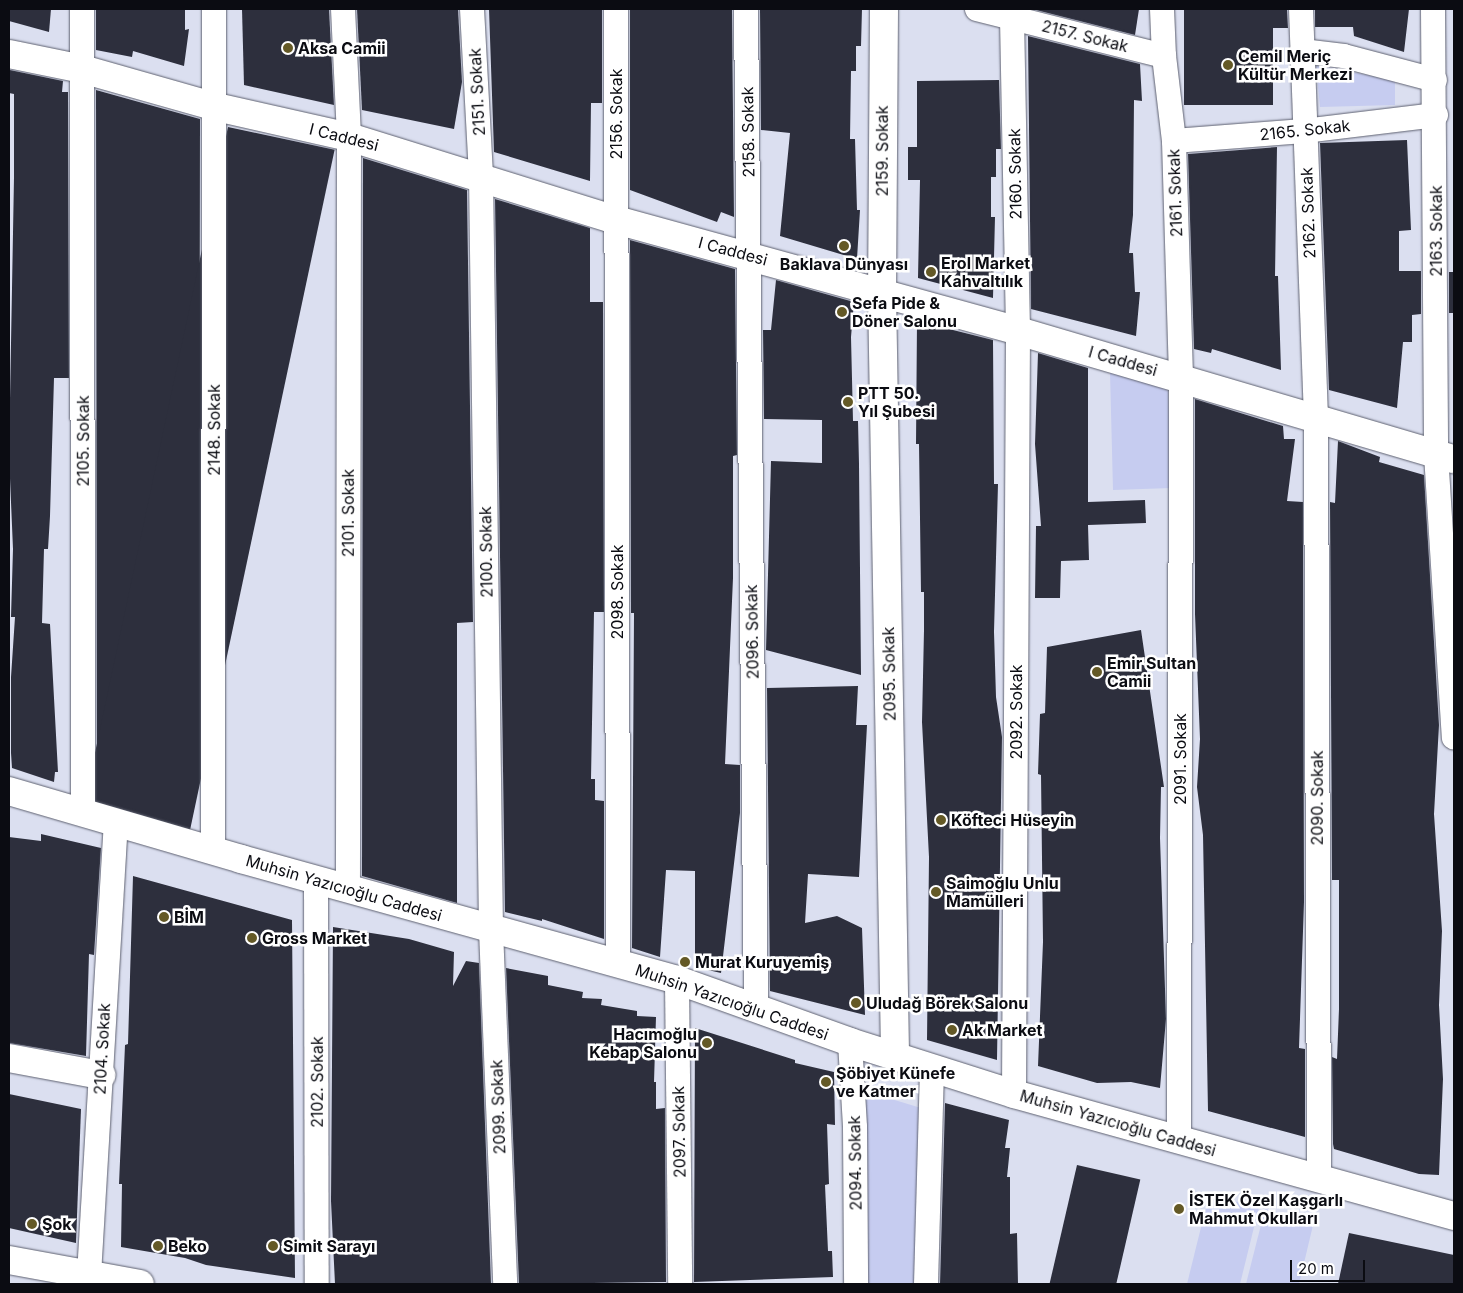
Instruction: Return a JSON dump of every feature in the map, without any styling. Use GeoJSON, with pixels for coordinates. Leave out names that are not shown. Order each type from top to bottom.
{"type":"FeatureCollection","features":[{"type":"Feature","properties":{"kind":"street","name":"2105. Sokak"},"geometry":{"type":"LineString","coordinates":[[82,9],[83,813]]}},
{"type":"Feature","properties":{"kind":"street","name":"2148. Sokak"},"geometry":{"type":"LineString","coordinates":[[213,851],[216,106],[214,9]]}},
{"type":"Feature","properties":{"kind":"street","name":"2101. Sokak"},"geometry":{"type":"LineString","coordinates":[[343,9],[349,137],[348,889]]}},
{"type":"Feature","properties":{"kind":"street","name":"2151. Sokak"},"geometry":{"type":"LineString","coordinates":[[472,9],[481,175]]}},
{"type":"Feature","properties":{"kind":"street","name":"2156. Sokak"},"geometry":{"type":"LineString","coordinates":[[616,9],[616,220]]}},
{"type":"Feature","properties":{"kind":"street","name":"2158. Sokak"},"geometry":{"type":"LineString","coordinates":[[746,9],[749,256]]}},
{"type":"Feature","properties":{"kind":"street","name":"2159. Sokak"},"geometry":{"type":"LineString","coordinates":[[882,293],[884,9]]}},
{"type":"Feature","properties":{"kind":"street","name":"2157. Sokak"},"geometry":{"type":"LineString","coordinates":[[977,9],[1164,56]]}},
{"type":"Feature","properties":{"kind":"street","name":"2161. Sokak"},"geometry":{"type":"LineString","coordinates":[[1162,9],[1164,56],[1174,141],[1180,378]]}},
{"type":"Feature","properties":{"kind":"street","name":"2162. Sokak"},"geometry":{"type":"LineString","coordinates":[[1300,9],[1316,417]]}},
{"type":"Feature","properties":{"kind":"street","name":"2163. Sokak"},"geometry":{"type":"LineString","coordinates":[[1433,9],[1440,100],[1445,457],[1454,736]]}},
{"type":"Feature","properties":{"kind":"street","name":"2160. Sokak"},"geometry":{"type":"LineString","coordinates":[[1012,18],[1018,331]]}},
{"type":"Feature","properties":{"kind":"street"},"geometry":{"type":"LineString","coordinates":[[1302,51],[1344,56],[1440,100]]}},
{"type":"Feature","properties":{"kind":"street","name":"I Caddesi"},"geometry":{"type":"LineString","coordinates":[[9,54],[82,69],[216,106],[349,137],[481,175],[616,220],[1018,331],[1316,417],[1445,457]]}},
{"type":"Feature","properties":{"kind":"street","name":"2165. Sokak"},"geometry":{"type":"LineString","coordinates":[[1174,141],[1304,131],[1440,100]]}},
{"type":"Feature","properties":{"kind":"street","name":"2100. Sokak"},"geometry":{"type":"LineString","coordinates":[[481,175],[491,930]]}},
{"type":"Feature","properties":{"kind":"street","name":"2098. Sokak"},"geometry":{"type":"LineString","coordinates":[[616,220],[618,964]]}},
{"type":"Feature","properties":{"kind":"street","name":"2096. Sokak"},"geometry":{"type":"LineString","coordinates":[[749,256],[756,1009]]}},
{"type":"Feature","properties":{"kind":"street","name":"2095. Sokak"},"geometry":{"type":"LineString","coordinates":[[882,293],[895,1056]]}},
{"type":"Feature","properties":{"kind":"street","name":"2092. Sokak"},"geometry":{"type":"LineString","coordinates":[[1014,1094],[1018,331]]}},
{"type":"Feature","properties":{"kind":"street","name":"2091. Sokak"},"geometry":{"type":"LineString","coordinates":[[1180,378],[1180,1140]]}},
{"type":"Feature","properties":{"kind":"street","name":"2090. Sokak"},"geometry":{"type":"LineString","coordinates":[[1316,417],[1319,1179]]}},
{"type":"Feature","properties":{"kind":"street","name":"Muhsin Yazıcıoğlu Caddesi"},"geometry":{"type":"LineString","coordinates":[[9,791],[491,930],[677,980],[850,1042],[1014,1094],[1454,1216]]}},
{"type":"Feature","properties":{"kind":"street","name":"2104. Sokak"},"geometry":{"type":"LineString","coordinates":[[89,1275],[116,822]]}},
{"type":"Feature","properties":{"kind":"street","name":"2102. Sokak"},"geometry":{"type":"LineString","coordinates":[[316,880],[317,1284]]}},
{"type":"Feature","properties":{"kind":"street","name":"2099. Sokak"},"geometry":{"type":"LineString","coordinates":[[491,930],[505,1284]]}},
{"type":"Feature","properties":{"kind":"street","name":"2097. Sokak"},"geometry":{"type":"LineString","coordinates":[[677,980],[680,1284]]}},
{"type":"Feature","properties":{"kind":"street","name":"2094. Sokak"},"geometry":{"type":"LineString","coordinates":[[850,1042],[855,1128],[856,1284]]}},
{"type":"Feature","properties":{"kind":"street"},"geometry":{"type":"LineString","coordinates":[[9,1058],[101,1075]]}},
{"type":"Feature","properties":{"kind":"street"},"geometry":{"type":"LineString","coordinates":[[926,1284],[932,1068]]}},
{"type":"Feature","properties":{"kind":"street"},"geometry":{"type":"LineString","coordinates":[[9,1260],[140,1284]]}},
{"type":"Feature","properties":{"kind":"shaded area"},"geometry":{"type":"Polygon","coordinates":[[[1316,66],[1395,80],[1395,105],[1320,107],[1316,66]]]}},
{"type":"Feature","properties":{"kind":"shaded area"},"geometry":{"type":"Polygon","coordinates":[[[1110,372],[1165,387],[1168,392],[1171,488],[1113,490],[1110,372]]]}},
{"type":"Feature","properties":{"kind":"shaded area"},"geometry":{"type":"Polygon","coordinates":[[[865,1091],[921,1108],[916,1284],[864,1284],[865,1091]]]}},
{"type":"Feature","properties":{"kind":"shaded area"},"geometry":{"type":"Polygon","coordinates":[[[1209,1195],[1259,1207],[1240,1284],[1187,1284],[1209,1195]]]}},
{"type":"Feature","properties":{"kind":"shaded area"},"geometry":{"type":"Polygon","coordinates":[[[1265,1209],[1314,1221],[1299,1284],[1246,1284],[1265,1209]]]}},
{"type":"Feature","properties":{"kind":"building"},"geometry":{"type":"Polygon","coordinates":[[[9,9],[51,9],[49,32],[9,21],[9,9]]]}},
{"type":"Feature","properties":{"kind":"building"},"geometry":{"type":"Polygon","coordinates":[[[185,9],[185,30],[189,29],[184,66],[133,51],[132,57],[96,50],[96,10],[185,9]]]}},
{"type":"Feature","properties":{"kind":"building","name":"Aksa Camii"},"geometry":{"type":"Polygon","coordinates":[[[242,9],[329,9],[334,105],[244,85],[242,9]]]}},
{"type":"Feature","properties":{"kind":"building"},"geometry":{"type":"Polygon","coordinates":[[[357,9],[458,9],[462,82],[454,129],[362,110],[357,9]]]}},
{"type":"Feature","properties":{"kind":"building"},"geometry":{"type":"Polygon","coordinates":[[[489,9],[602,9],[602,103],[591,103],[590,181],[494,152],[489,9]]]}},
{"type":"Feature","properties":{"kind":"building"},"geometry":{"type":"Polygon","coordinates":[[[630,9],[732,10],[734,217],[721,212],[717,222],[630,190],[630,9]]]}},
{"type":"Feature","properties":{"kind":"building"},"geometry":{"type":"Polygon","coordinates":[[[862,9],[861,46],[856,46],[856,71],[851,71],[850,139],[855,139],[857,210],[860,210],[857,259],[780,236],[790,133],[761,130],[760,10],[862,9]]]}},
{"type":"Feature","properties":{"kind":"building"},"geometry":{"type":"Polygon","coordinates":[[[1032,9],[1139,9],[1135,35],[1032,9]]]}},
{"type":"Feature","properties":{"kind":"building","name":"Cemil Meriç Kültür Merkezi"},"geometry":{"type":"Polygon","coordinates":[[[1184,9],[1287,9],[1288,28],[1273,28],[1273,105],[1184,105],[1184,9]]]}},
{"type":"Feature","properties":{"kind":"building"},"geometry":{"type":"Polygon","coordinates":[[[1315,9],[1409,9],[1404,52],[1354,36],[1353,27],[1315,27],[1315,9]]]}},
{"type":"Feature","properties":{"kind":"building"},"geometry":{"type":"Polygon","coordinates":[[[1028,36],[1140,64],[1142,101],[1134,100],[1133,215],[1129,253],[1133,253],[1135,292],[1140,292],[1136,336],[1031,309],[1028,36]]]}},
{"type":"Feature","properties":{"kind":"building"},"geometry":{"type":"Polygon","coordinates":[[[10,70],[63,81],[62,92],[68,92],[69,378],[54,378],[50,516],[48,549],[44,549],[42,623],[50,624],[58,772],[55,772],[54,782],[12,768],[11,753],[11,677],[15,617],[11,617],[13,549],[9,455],[14,177],[14,94],[9,93],[10,70]]]}},
{"type":"Feature","properties":{"kind":"building"},"geometry":{"type":"Polygon","coordinates":[[[999,80],[1001,149],[996,149],[996,177],[991,177],[991,217],[995,217],[993,298],[918,278],[920,180],[908,180],[908,147],[917,147],[917,81],[999,80]]]}},
{"type":"Feature","properties":{"kind":"building"},"geometry":{"type":"Polygon","coordinates":[[[96,90],[200,119],[199,783],[190,783],[185,826],[97,796],[96,90]]]}},
{"type":"Feature","properties":{"kind":"building"},"geometry":{"type":"Polygon","coordinates":[[[228,127],[335,150],[187,845],[80,822],[228,127]]]}},
{"type":"Feature","properties":{"kind":"building"},"geometry":{"type":"Polygon","coordinates":[[[1407,140],[1411,230],[1399,231],[1399,271],[1421,271],[1421,314],[1412,315],[1412,342],[1403,342],[1397,408],[1329,390],[1320,143],[1407,140]]]}},
{"type":"Feature","properties":{"kind":"building"},"geometry":{"type":"Polygon","coordinates":[[[1277,147],[1275,276],[1278,276],[1281,370],[1212,349],[1211,353],[1194,349],[1188,154],[1277,147]]]}},
{"type":"Feature","properties":{"kind":"building"},"geometry":{"type":"Polygon","coordinates":[[[363,158],[467,190],[473,622],[457,623],[457,903],[362,876],[363,158]]]}},
{"type":"Feature","properties":{"kind":"building"},"geometry":{"type":"Polygon","coordinates":[[[495,199],[590,228],[590,302],[603,302],[604,612],[594,612],[591,779],[595,779],[595,800],[604,801],[604,939],[542,919],[542,921],[505,912],[495,199]]]}},
{"type":"Feature","properties":{"kind":"building"},"geometry":{"type":"Polygon","coordinates":[[[630,240],[735,269],[737,455],[733,456],[733,578],[725,764],[740,765],[740,813],[721,973],[695,967],[695,871],[666,870],[660,957],[632,948],[634,613],[631,613],[630,240]]]}},
{"type":"Feature","properties":{"kind":"building"},"geometry":{"type":"Polygon","coordinates":[[[1449,272],[1454,272],[1454,313],[1449,313],[1449,272]]]}},
{"type":"Feature","properties":{"kind":"building"},"geometry":{"type":"Polygon","coordinates":[[[776,280],[854,302],[851,337],[853,421],[858,421],[861,675],[766,650],[771,461],[822,463],[822,420],[764,419],[763,330],[771,330],[776,280]]]}},
{"type":"Feature","properties":{"kind":"building"},"geometry":{"type":"Polygon","coordinates":[[[917,321],[993,340],[994,484],[998,484],[994,632],[996,697],[1002,737],[997,1060],[927,1040],[929,857],[922,722],[924,592],[921,592],[919,444],[916,444],[917,321]]]}},
{"type":"Feature","properties":{"kind":"building"},"geometry":{"type":"Polygon","coordinates":[[[1038,353],[1088,368],[1088,502],[1145,500],[1146,523],[1088,525],[1089,560],[1061,561],[1060,598],[1035,598],[1036,526],[1041,526],[1035,444],[1038,353]]]}},
{"type":"Feature","properties":{"kind":"building"},"geometry":{"type":"Polygon","coordinates":[[[1195,399],[1283,426],[1284,439],[1295,439],[1287,501],[1303,502],[1304,902],[1299,1048],[1305,1049],[1305,1137],[1208,1111],[1203,835],[1197,787],[1200,739],[1195,614],[1195,399]]]}},
{"type":"Feature","properties":{"kind":"building"},"geometry":{"type":"Polygon","coordinates":[[[1338,441],[1380,457],[1379,462],[1424,475],[1439,725],[1434,814],[1442,931],[1439,1005],[1443,1079],[1439,1175],[1419,1174],[1334,1149],[1333,1144],[1332,1057],[1337,1059],[1339,880],[1332,880],[1330,502],[1335,503],[1338,441]]]}},
{"type":"Feature","properties":{"kind":"building"},"geometry":{"type":"Polygon","coordinates":[[[1141,630],[1164,787],[1161,787],[1160,838],[1166,1019],[1160,1088],[1131,1082],[1097,1083],[1038,1066],[1043,942],[1041,775],[1038,774],[1040,714],[1045,713],[1047,647],[1141,630]]]}},
{"type":"Feature","properties":{"kind":"building"},"geometry":{"type":"Polygon","coordinates":[[[858,686],[856,725],[867,725],[859,877],[808,874],[805,923],[837,916],[862,928],[865,1015],[770,991],[767,688],[858,686]]]}},
{"type":"Feature","properties":{"kind":"building"},"geometry":{"type":"Polygon","coordinates":[[[41,834],[101,848],[94,955],[89,954],[86,1056],[9,1043],[9,837],[41,841],[41,834]]]}},
{"type":"Feature","properties":{"kind":"building"},"geometry":{"type":"Polygon","coordinates":[[[133,876],[292,920],[295,1278],[206,1265],[185,1258],[121,1247],[122,1184],[119,1184],[125,1045],[128,1044],[133,876]]]}},
{"type":"Feature","properties":{"kind":"building"},"geometry":{"type":"Polygon","coordinates":[[[333,927],[409,939],[454,952],[453,986],[466,961],[479,963],[491,1284],[335,1284],[331,1201],[333,927]]]}},
{"type":"Feature","properties":{"kind":"building"},"geometry":{"type":"Polygon","coordinates":[[[506,968],[548,976],[548,985],[583,992],[582,998],[602,999],[601,1005],[637,1011],[637,1016],[656,1017],[654,1082],[656,1082],[656,1109],[665,1108],[666,1282],[519,1284],[506,968]]]}},
{"type":"Feature","properties":{"kind":"building"},"geometry":{"type":"Polygon","coordinates":[[[695,1028],[795,1060],[795,1063],[834,1072],[835,1125],[827,1124],[829,1184],[825,1185],[828,1251],[832,1251],[833,1277],[694,1282],[695,1028]]]}},
{"type":"Feature","properties":{"kind":"building"},"geometry":{"type":"Polygon","coordinates":[[[9,1094],[81,1109],[76,1243],[9,1228],[9,1094]]]}},
{"type":"Feature","properties":{"kind":"building"},"geometry":{"type":"Polygon","coordinates":[[[945,1103],[1009,1120],[1005,1148],[1010,1148],[1007,1177],[1010,1177],[1010,1234],[1017,1233],[1018,1284],[940,1284],[945,1103]]]}},
{"type":"Feature","properties":{"kind":"building"},"geometry":{"type":"Polygon","coordinates":[[[1077,1165],[1140,1180],[1116,1284],[1050,1284],[1077,1165]]]}},
{"type":"Feature","properties":{"kind":"building"},"geometry":{"type":"Polygon","coordinates":[[[1349,1233],[1454,1255],[1454,1284],[1338,1284],[1349,1233]]]}},
{"type":"Feature","properties":{"kind":"place","name":"Aksa Camii"},"geometry":{"type":"Point","coordinates":[288,48]}},
{"type":"Feature","properties":{"kind":"place","name":"Cemil Meriç Kültür Merkezi"},"geometry":{"type":"Point","coordinates":[1228,65]}},
{"type":"Feature","properties":{"kind":"place","name":"Baklava Dünyası"},"geometry":{"type":"Point","coordinates":[844,246]}},
{"type":"Feature","properties":{"kind":"place","name":"Erol Market Kahvaltılık"},"geometry":{"type":"Point","coordinates":[931,272]}},
{"type":"Feature","properties":{"kind":"place","name":"Sefa Pide & Döner Salonu"},"geometry":{"type":"Point","coordinates":[842,312]}},
{"type":"Feature","properties":{"kind":"place","name":"PTT 50. Yıl Şubesi"},"geometry":{"type":"Point","coordinates":[848,402]}},
{"type":"Feature","properties":{"kind":"place","name":"Emir Sultan Camii"},"geometry":{"type":"Point","coordinates":[1097,672]}},
{"type":"Feature","properties":{"kind":"place","name":"Köfteci Hüseyin"},"geometry":{"type":"Point","coordinates":[941,820]}},
{"type":"Feature","properties":{"kind":"place","name":"Saimoğlu Unlu Mamülleri"},"geometry":{"type":"Point","coordinates":[936,892]}},
{"type":"Feature","properties":{"kind":"place","name":"BİM"},"geometry":{"type":"Point","coordinates":[164,917]}},
{"type":"Feature","properties":{"kind":"place","name":"Gross Market"},"geometry":{"type":"Point","coordinates":[252,938]}},
{"type":"Feature","properties":{"kind":"place","name":"Murat Kuruyemiş"},"geometry":{"type":"Point","coordinates":[685,962]}},
{"type":"Feature","properties":{"kind":"place","name":"Uludağ Börek Salonu"},"geometry":{"type":"Point","coordinates":[856,1003]}},
{"type":"Feature","properties":{"kind":"place","name":"Ak Market"},"geometry":{"type":"Point","coordinates":[952,1030]}},
{"type":"Feature","properties":{"kind":"place","name":"Hacımoğlu Kebap Salonu"},"geometry":{"type":"Point","coordinates":[707,1043]}},
{"type":"Feature","properties":{"kind":"place","name":"Şöbiyet Künefe ve Katmer"},"geometry":{"type":"Point","coordinates":[826,1082]}},
{"type":"Feature","properties":{"kind":"place","name":"İSTEK Özel Kaşgarlı Mahmut Okulları"},"geometry":{"type":"Point","coordinates":[1179,1209]}},
{"type":"Feature","properties":{"kind":"place","name":"Şok"},"geometry":{"type":"Point","coordinates":[32,1224]}},
{"type":"Feature","properties":{"kind":"place","name":"Beko"},"geometry":{"type":"Point","coordinates":[158,1246]}},
{"type":"Feature","properties":{"kind":"place","name":"Simit Sarayı"},"geometry":{"type":"Point","coordinates":[273,1246]}}]}
